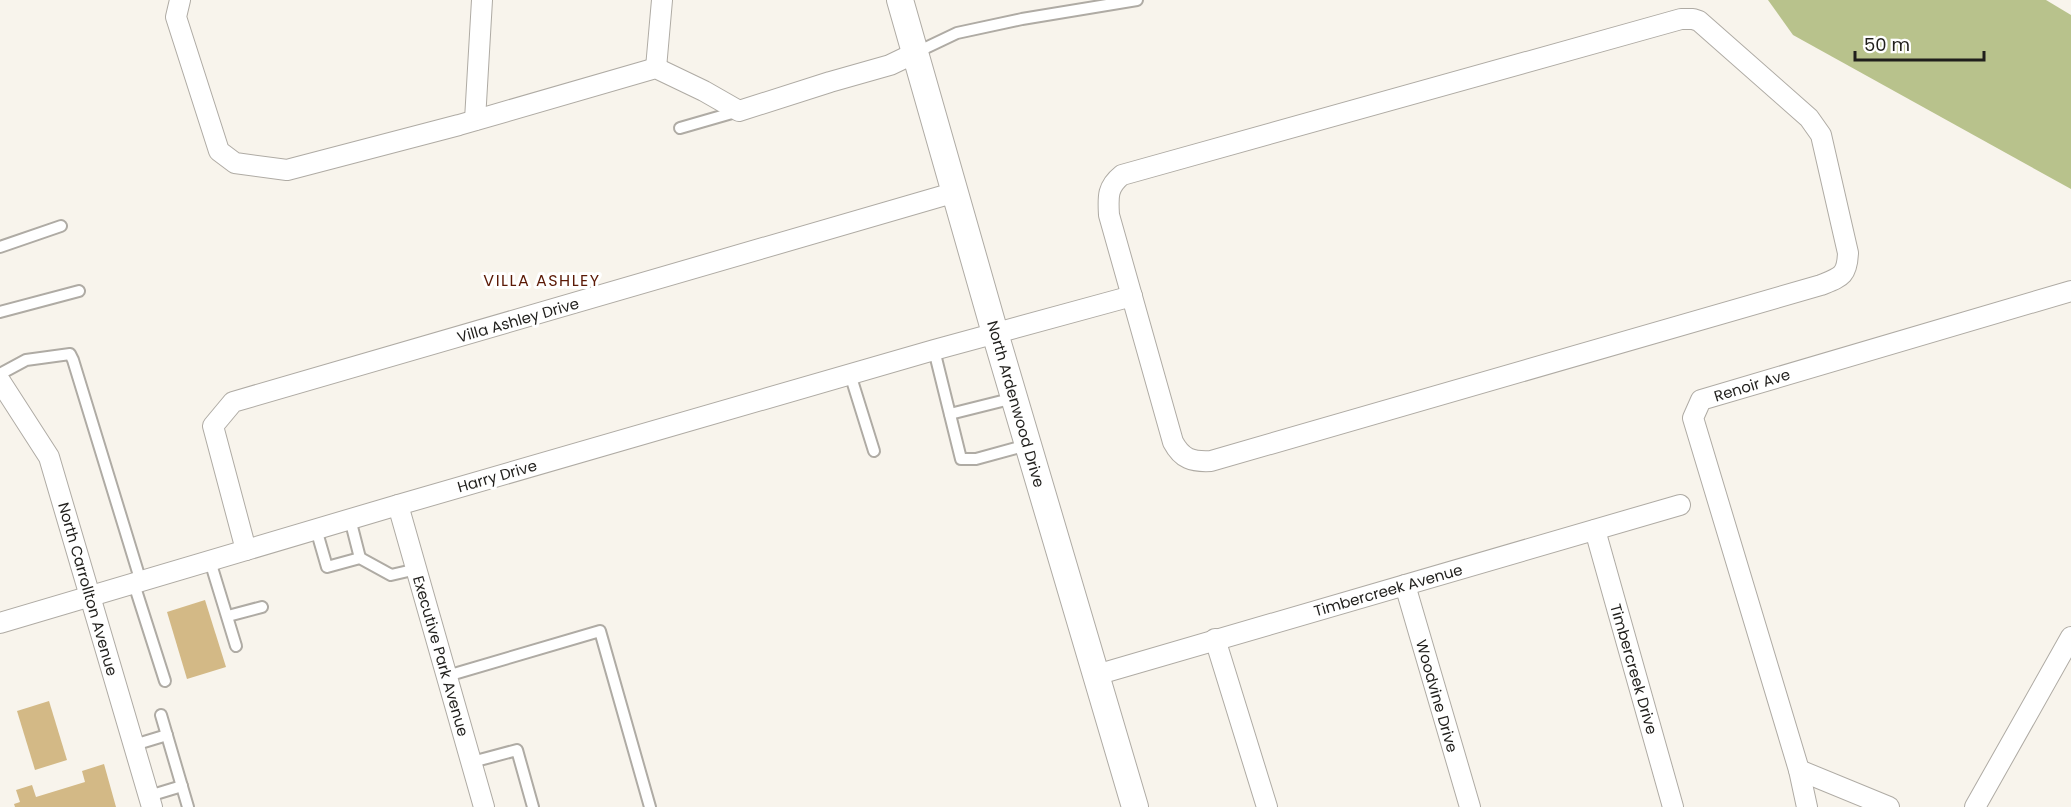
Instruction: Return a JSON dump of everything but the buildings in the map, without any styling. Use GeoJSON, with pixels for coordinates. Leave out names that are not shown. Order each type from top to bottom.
{"type":"FeatureCollection","features":[{"type":"Feature","properties":{"kind":"street"},"geometry":{"type":"LineString","coordinates":[[180,0],[176,17],[219,151],[235,163],[287,170],[475,120],[656,68],[739,111],[891,65],[915,53]]}},
{"type":"Feature","properties":{"kind":"street"},"geometry":{"type":"LineString","coordinates":[[475,120],[482,0]]}},
{"type":"Feature","properties":{"kind":"street"},"geometry":{"type":"LineString","coordinates":[[656,68],[662,0]]}},
{"type":"Feature","properties":{"kind":"street","name":"North Ardenwood Drive"},"geometry":{"type":"LineString","coordinates":[[900,0],[995,333],[1135,807]]}},
{"type":"Feature","properties":{"kind":"street"},"geometry":{"type":"LineString","coordinates":[[1681,19],[1699,21],[1809,118],[1821,135],[1848,253],[1847,268],[1840,277],[1821,285],[1211,461],[1186,459],[1178,452],[1173,442],[1132,296],[1109,215],[1107,192],[1114,181],[1122,175],[1681,19]]}},
{"type":"Feature","properties":{"kind":"street","name":"Villa Ashley Drive"},"geometry":{"type":"LineString","coordinates":[[246,550],[213,426],[233,402],[956,192]]}},
{"type":"Feature","properties":{"kind":"street","name":"Renoir Ave"},"geometry":{"type":"LineString","coordinates":[[1807,807],[1799,770],[1693,418],[1701,400],[2071,291]]}},
{"type":"Feature","properties":{"kind":"street","name":"Harry Drive"},"geometry":{"type":"LineString","coordinates":[[0,623],[850,374],[1132,296]]}},
{"type":"Feature","properties":{"kind":"street","name":"North Carrollton Avenue"},"geometry":{"type":"LineString","coordinates":[[0,381],[49,457],[150,801]]}},
{"type":"Feature","properties":{"kind":"street","name":"Executive Park Avenue"},"geometry":{"type":"LineString","coordinates":[[398,505],[484,807]]}},
{"type":"Feature","properties":{"kind":"street","name":"Timbercreek Avenue"},"geometry":{"type":"LineString","coordinates":[[1096,675],[1680,505]]}},
{"type":"Feature","properties":{"kind":"street","name":"Timbercreek Drive"},"geometry":{"type":"LineString","coordinates":[[1595,530],[1673,807]]}},
{"type":"Feature","properties":{"kind":"street","name":"Woodvine Drive"},"geometry":{"type":"LineString","coordinates":[[1405,585],[1470,807]]}},
{"type":"Feature","properties":{"kind":"street"},"geometry":{"type":"LineString","coordinates":[[1975,807],[2071,638]]}},
{"type":"Feature","properties":{"kind":"street"},"geometry":{"type":"LineString","coordinates":[[1215,639],[1267,807]]}},
{"type":"Feature","properties":{"kind":"street"},"geometry":{"type":"LineString","coordinates":[[1799,770],[1860,802],[1889,807]]}},
{"type":"Feature","properties":{"kind":"lane"},"geometry":{"type":"LineString","coordinates":[[915,53],[957,33],[1022,19],[1137,0]]}},
{"type":"Feature","properties":{"kind":"lane"},"geometry":{"type":"LineString","coordinates":[[680,128],[739,111]]}},
{"type":"Feature","properties":{"kind":"lane"},"geometry":{"type":"LineString","coordinates":[[0,247],[61,226]]}},
{"type":"Feature","properties":{"kind":"lane"},"geometry":{"type":"LineString","coordinates":[[0,312],[79,291]]}},
{"type":"Feature","properties":{"kind":"lane"},"geometry":{"type":"LineString","coordinates":[[934,350],[961,459],[987,450],[1028,445]]}},
{"type":"Feature","properties":{"kind":"lane"},"geometry":{"type":"LineString","coordinates":[[0,374],[26,360],[70,354],[74,360],[165,681]]}},
{"type":"Feature","properties":{"kind":"lane"},"geometry":{"type":"LineString","coordinates":[[850,374],[874,451]]}},
{"type":"Feature","properties":{"kind":"lane"},"geometry":{"type":"LineString","coordinates":[[950,414],[977,410],[1014,398]]}},
{"type":"Feature","properties":{"kind":"lane"},"geometry":{"type":"LineString","coordinates":[[350,519],[360,558]]}},
{"type":"Feature","properties":{"kind":"lane"},"geometry":{"type":"LineString","coordinates":[[316,530],[327,567],[360,558],[390,575],[417,569]]}},
{"type":"Feature","properties":{"kind":"lane"},"geometry":{"type":"LineString","coordinates":[[210,561],[236,645]]}},
{"type":"Feature","properties":{"kind":"lane"},"geometry":{"type":"LineString","coordinates":[[228,616],[262,608]]}},
{"type":"Feature","properties":{"kind":"lane"},"geometry":{"type":"LineString","coordinates":[[447,676],[600,631],[650,807]]}},
{"type":"Feature","properties":{"kind":"lane"},"geometry":{"type":"LineString","coordinates":[[161,715],[188,807]]}},
{"type":"Feature","properties":{"kind":"lane"},"geometry":{"type":"LineString","coordinates":[[134,745],[167,735]]}},
{"type":"Feature","properties":{"kind":"lane"},"geometry":{"type":"LineString","coordinates":[[472,762],[517,750],[533,807]]}},
{"type":"Feature","properties":{"kind":"lane"},"geometry":{"type":"LineString","coordinates":[[150,801],[182,786]]}},
{"type":"Feature","properties":{"kind":"green space"},"geometry":{"type":"Polygon","coordinates":[[[1768,0],[2046,0],[2071,15],[2071,189],[1793,35],[1768,0]]]}},
{"type":"Feature","properties":{"kind":"district","name":"VILLA ASHLEY"},"geometry":{"type":"Point","coordinates":[542,280]}}]}
